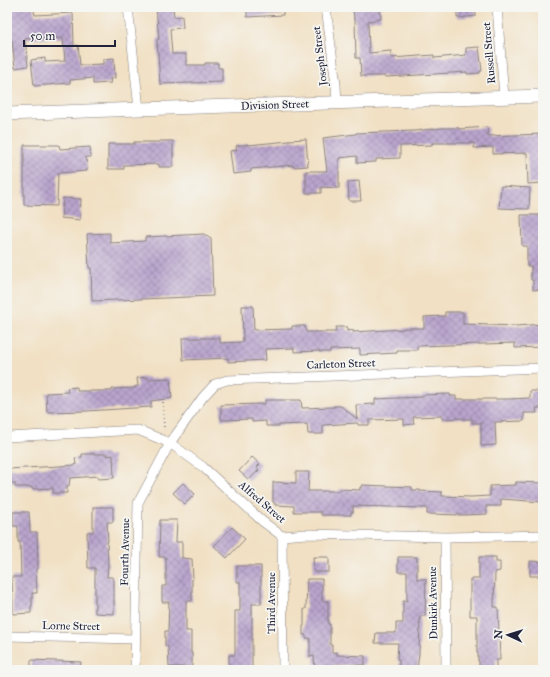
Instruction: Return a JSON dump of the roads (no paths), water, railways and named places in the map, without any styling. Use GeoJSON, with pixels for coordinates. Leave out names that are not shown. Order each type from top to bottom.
{"type":"FeatureCollection","features":[{"type":"Feature","properties":{"kind":"main road","name":"Division Street"},"geometry":{"type":"LineString","coordinates":[[7,114],[543,96]]}},
{"type":"Feature","properties":{"kind":"street"},"geometry":{"type":"LineString","coordinates":[[128,7],[139,109]]}},
{"type":"Feature","properties":{"kind":"street","name":"Joseph Street"},"geometry":{"type":"LineString","coordinates":[[326,7],[337,103]]}},
{"type":"Feature","properties":{"kind":"street","name":"Russell Street"},"geometry":{"type":"LineString","coordinates":[[497,7],[504,97]]}},
{"type":"Feature","properties":{"kind":"street","name":"Carleton Street"},"geometry":{"type":"LineString","coordinates":[[170,443],[203,397],[215,384],[226,380],[543,368]]}},
{"type":"Feature","properties":{"kind":"street","name":"Alfred Street"},"geometry":{"type":"LineString","coordinates":[[7,437],[138,430],[170,443],[203,467],[262,521],[282,536],[306,534],[445,537],[543,535]]}},
{"type":"Feature","properties":{"kind":"street","name":"Fourth Avenue"},"geometry":{"type":"LineString","coordinates":[[135,670],[138,503],[170,443]]}},
{"type":"Feature","properties":{"kind":"street","name":"Third Avenue"},"geometry":{"type":"LineString","coordinates":[[282,536],[283,670]]}},
{"type":"Feature","properties":{"kind":"street","name":"Dunkirk Avenue"},"geometry":{"type":"LineString","coordinates":[[445,537],[446,670]]}},
{"type":"Feature","properties":{"kind":"street","name":"Lorne Street"},"geometry":{"type":"LineString","coordinates":[[7,636],[135,639]]}}]}
